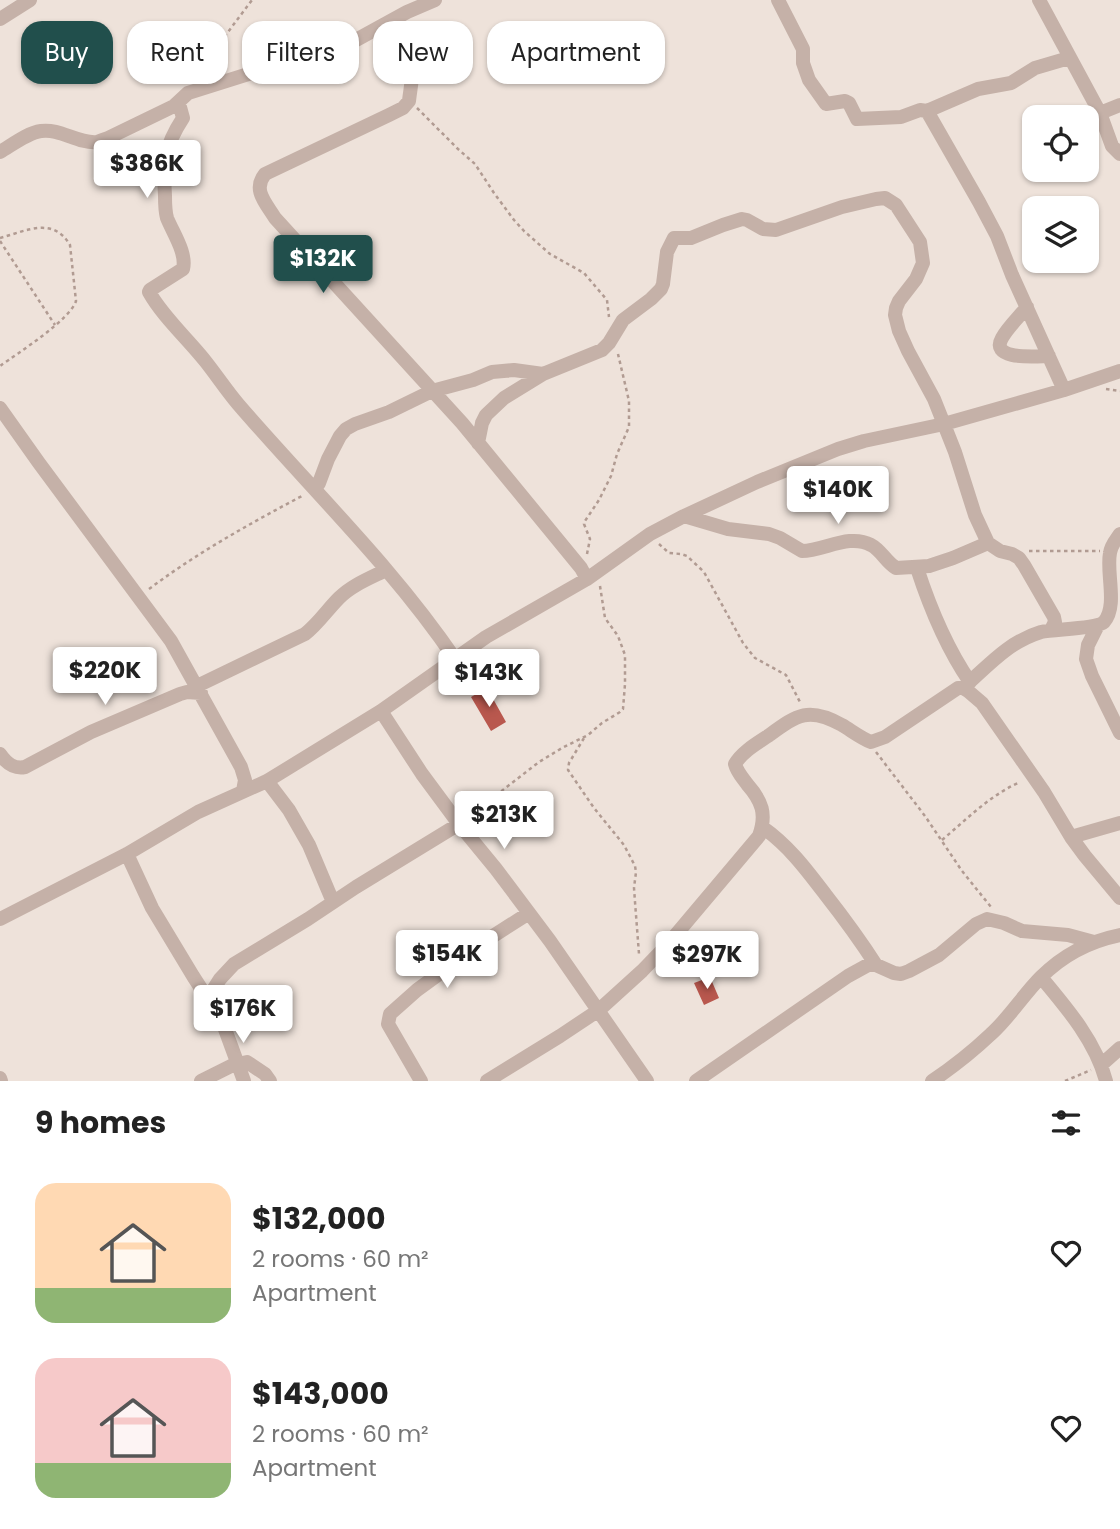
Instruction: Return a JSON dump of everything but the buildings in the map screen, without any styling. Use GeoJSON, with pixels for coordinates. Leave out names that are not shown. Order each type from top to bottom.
{"type":"FeatureCollection","features":[{"type":"Feature","properties":{"kind":"street"},"geometry":{"type":"LineString","coordinates":[[0,19],[30,0]]}},
{"type":"Feature","properties":{"kind":"street"},"geometry":{"type":"LineString","coordinates":[[391,21],[435,0]]}},
{"type":"Feature","properties":{"kind":"street"},"geometry":{"type":"LineString","coordinates":[[778,0],[803,49],[803,63],[809,80],[826,104],[845,101],[849,103],[857,119],[901,117],[920,110],[927,111],[978,89],[1011,83],[1035,68],[1069,58]]}},
{"type":"Feature","properties":{"kind":"street"},"geometry":{"type":"LineString","coordinates":[[1039,0],[1100,113],[1112,146],[1120,154]]}},
{"type":"Feature","properties":{"kind":"street"},"geometry":{"type":"LineString","coordinates":[[0,152],[41,131],[97,142],[122,133],[181,99],[263,68],[341,46],[373,31]]}},
{"type":"Feature","properties":{"kind":"street"},"geometry":{"type":"LineString","coordinates":[[411,84],[409,101],[403,108],[265,174],[259,184],[260,194],[275,218],[478,443],[589,573]]}},
{"type":"Feature","properties":{"kind":"street"},"geometry":{"type":"LineString","coordinates":[[181,99],[183,118],[167,148],[163,176],[166,214],[183,255],[184,266],[149,292],[157,306],[196,348],[237,402],[431,623],[455,659]]}},
{"type":"Feature","properties":{"kind":"street"},"geometry":{"type":"LineString","coordinates":[[1100,113],[1120,104]]}},
{"type":"Feature","properties":{"kind":"street"},"geometry":{"type":"LineString","coordinates":[[927,111],[997,236],[1064,390]]}},
{"type":"Feature","properties":{"kind":"street"},"geometry":{"type":"LineString","coordinates":[[478,443],[481,423],[504,398],[543,374],[602,350],[623,320],[661,289],[667,251],[674,238],[691,238],[742,219],[763,229],[776,230],[842,207],[885,198],[896,205],[920,242],[923,263],[916,279],[896,308],[895,316],[904,344],[934,398],[988,543],[1019,558],[1054,617],[1051,630]]}},
{"type":"Feature","properties":{"kind":"street"},"geometry":{"type":"LineString","coordinates":[[1027,307],[1006,331],[999,347],[1005,353],[1016,356],[1049,356]]}},
{"type":"Feature","properties":{"kind":"street"},"geometry":{"type":"LineString","coordinates":[[315,489],[333,447],[346,429],[355,424],[389,412],[432,391],[483,375],[503,370],[543,374]]}},
{"type":"Feature","properties":{"kind":"street"},"geometry":{"type":"LineString","coordinates":[[0,919],[127,854],[198,812],[267,781],[381,712],[486,637],[650,534],[684,516],[757,481],[838,449],[944,424],[1120,371]]}},
{"type":"Feature","properties":{"kind":"street"},"geometry":{"type":"LineString","coordinates":[[0,408],[172,641],[244,773],[243,791]]}},
{"type":"Feature","properties":{"kind":"street"},"geometry":{"type":"LineString","coordinates":[[684,516],[728,529],[769,534],[802,551],[853,541],[866,543],[875,547],[894,568],[917,568],[942,562],[988,543]]}},
{"type":"Feature","properties":{"kind":"street"},"geometry":{"type":"LineString","coordinates":[[487,1081],[599,1010],[661,951],[759,836],[764,818],[761,804],[736,770],[737,760],[793,719],[803,715],[814,714],[842,725],[868,741],[878,740],[966,685],[1011,645],[1051,630],[1104,622],[1115,606],[1109,571],[1110,551],[1120,534]]}},
{"type":"Feature","properties":{"kind":"street"},"geometry":{"type":"LineString","coordinates":[[917,568],[934,617],[966,685],[982,703],[1033,776],[1071,837],[1120,898]]}},
{"type":"Feature","properties":{"kind":"street"},"geometry":{"type":"LineString","coordinates":[[0,776],[14,768],[25,767],[92,732],[180,694],[199,690],[305,634],[348,590],[386,570]]}},
{"type":"Feature","properties":{"kind":"street"},"geometry":{"type":"LineString","coordinates":[[1098,625],[1088,645],[1086,659],[1120,733]]}},
{"type":"Feature","properties":{"kind":"street"},"geometry":{"type":"LineString","coordinates":[[381,712],[422,774],[496,869],[599,1010],[646,1081]]}},
{"type":"Feature","properties":{"kind":"street"},"geometry":{"type":"LineString","coordinates":[[0,754],[14,768]]}},
{"type":"Feature","properties":{"kind":"street"},"geometry":{"type":"LineString","coordinates":[[267,781],[289,810],[309,845],[333,902]]}},
{"type":"Feature","properties":{"kind":"street"},"geometry":{"type":"LineString","coordinates":[[1071,837],[1120,823]]}},
{"type":"Feature","properties":{"kind":"street"},"geometry":{"type":"LineString","coordinates":[[208,998],[234,964],[459,824]]}},
{"type":"Feature","properties":{"kind":"street"},"geometry":{"type":"LineString","coordinates":[[762,827],[778,838],[799,860],[876,965],[894,973],[901,974],[922,965],[987,919],[1022,931],[1068,935],[1094,942]]}},
{"type":"Feature","properties":{"kind":"street"},"geometry":{"type":"LineString","coordinates":[[127,854],[152,908],[222,1021],[244,1081]]}},
{"type":"Feature","properties":{"kind":"street"},"geometry":{"type":"LineString","coordinates":[[421,1081],[388,1024],[390,1014],[417,990],[529,913]]}},
{"type":"Feature","properties":{"kind":"street"},"geometry":{"type":"LineString","coordinates":[[932,1081],[991,1035],[1041,977],[1066,956],[1094,942],[1120,934]]}},
{"type":"Feature","properties":{"kind":"street"},"geometry":{"type":"LineString","coordinates":[[696,1081],[825,991],[864,967],[876,965]]}},
{"type":"Feature","properties":{"kind":"street"},"geometry":{"type":"LineString","coordinates":[[1041,977],[1087,1038],[1106,1081]]}},
{"type":"Feature","properties":{"kind":"street"},"geometry":{"type":"LineString","coordinates":[[1101,1065],[1120,1048]]}},
{"type":"Feature","properties":{"kind":"street"},"geometry":{"type":"LineString","coordinates":[[201,1081],[238,1063],[247,1062],[265,1074],[270,1081]]}},
{"type":"Feature","properties":{"kind":"path"},"geometry":{"type":"LineString","coordinates":[[181,99],[189,83],[252,0]]}},
{"type":"Feature","properties":{"kind":"path"},"geometry":{"type":"LineString","coordinates":[[409,101],[475,164],[524,231],[550,254],[584,273],[604,294],[609,304],[610,322],[629,401],[630,422],[611,476],[584,524],[590,539],[585,561],[605,618],[618,636],[625,655],[624,705],[620,712],[584,738],[539,762],[459,824]]}},
{"type":"Feature","properties":{"kind":"path"},"geometry":{"type":"LineString","coordinates":[[0,366],[55,325],[73,309],[76,301],[69,242],[55,230],[36,228],[0,239],[55,325]]}},
{"type":"Feature","properties":{"kind":"path"},"geometry":{"type":"LineString","coordinates":[[138,598],[176,569],[234,532],[315,489]]}},
{"type":"Feature","properties":{"kind":"path"},"geometry":{"type":"LineString","coordinates":[[650,534],[667,552],[684,555],[704,572],[743,643],[755,658],[786,675],[810,715]]}},
{"type":"Feature","properties":{"kind":"path"},"geometry":{"type":"LineString","coordinates":[[1012,554],[1039,551],[1110,551]]}},
{"type":"Feature","properties":{"kind":"path"},"geometry":{"type":"LineString","coordinates":[[584,738],[569,763],[568,770],[624,845],[635,866],[637,940],[642,971]]}},
{"type":"Feature","properties":{"kind":"path"},"geometry":{"type":"LineString","coordinates":[[868,741],[962,871],[1004,923]]}},
{"type":"Feature","properties":{"kind":"path"},"geometry":{"type":"LineString","coordinates":[[942,840],[993,796],[1033,776]]}},
{"type":"Feature","properties":{"kind":"path"},"geometry":{"type":"LineString","coordinates":[[1065,1081],[1101,1065]]}}]}
